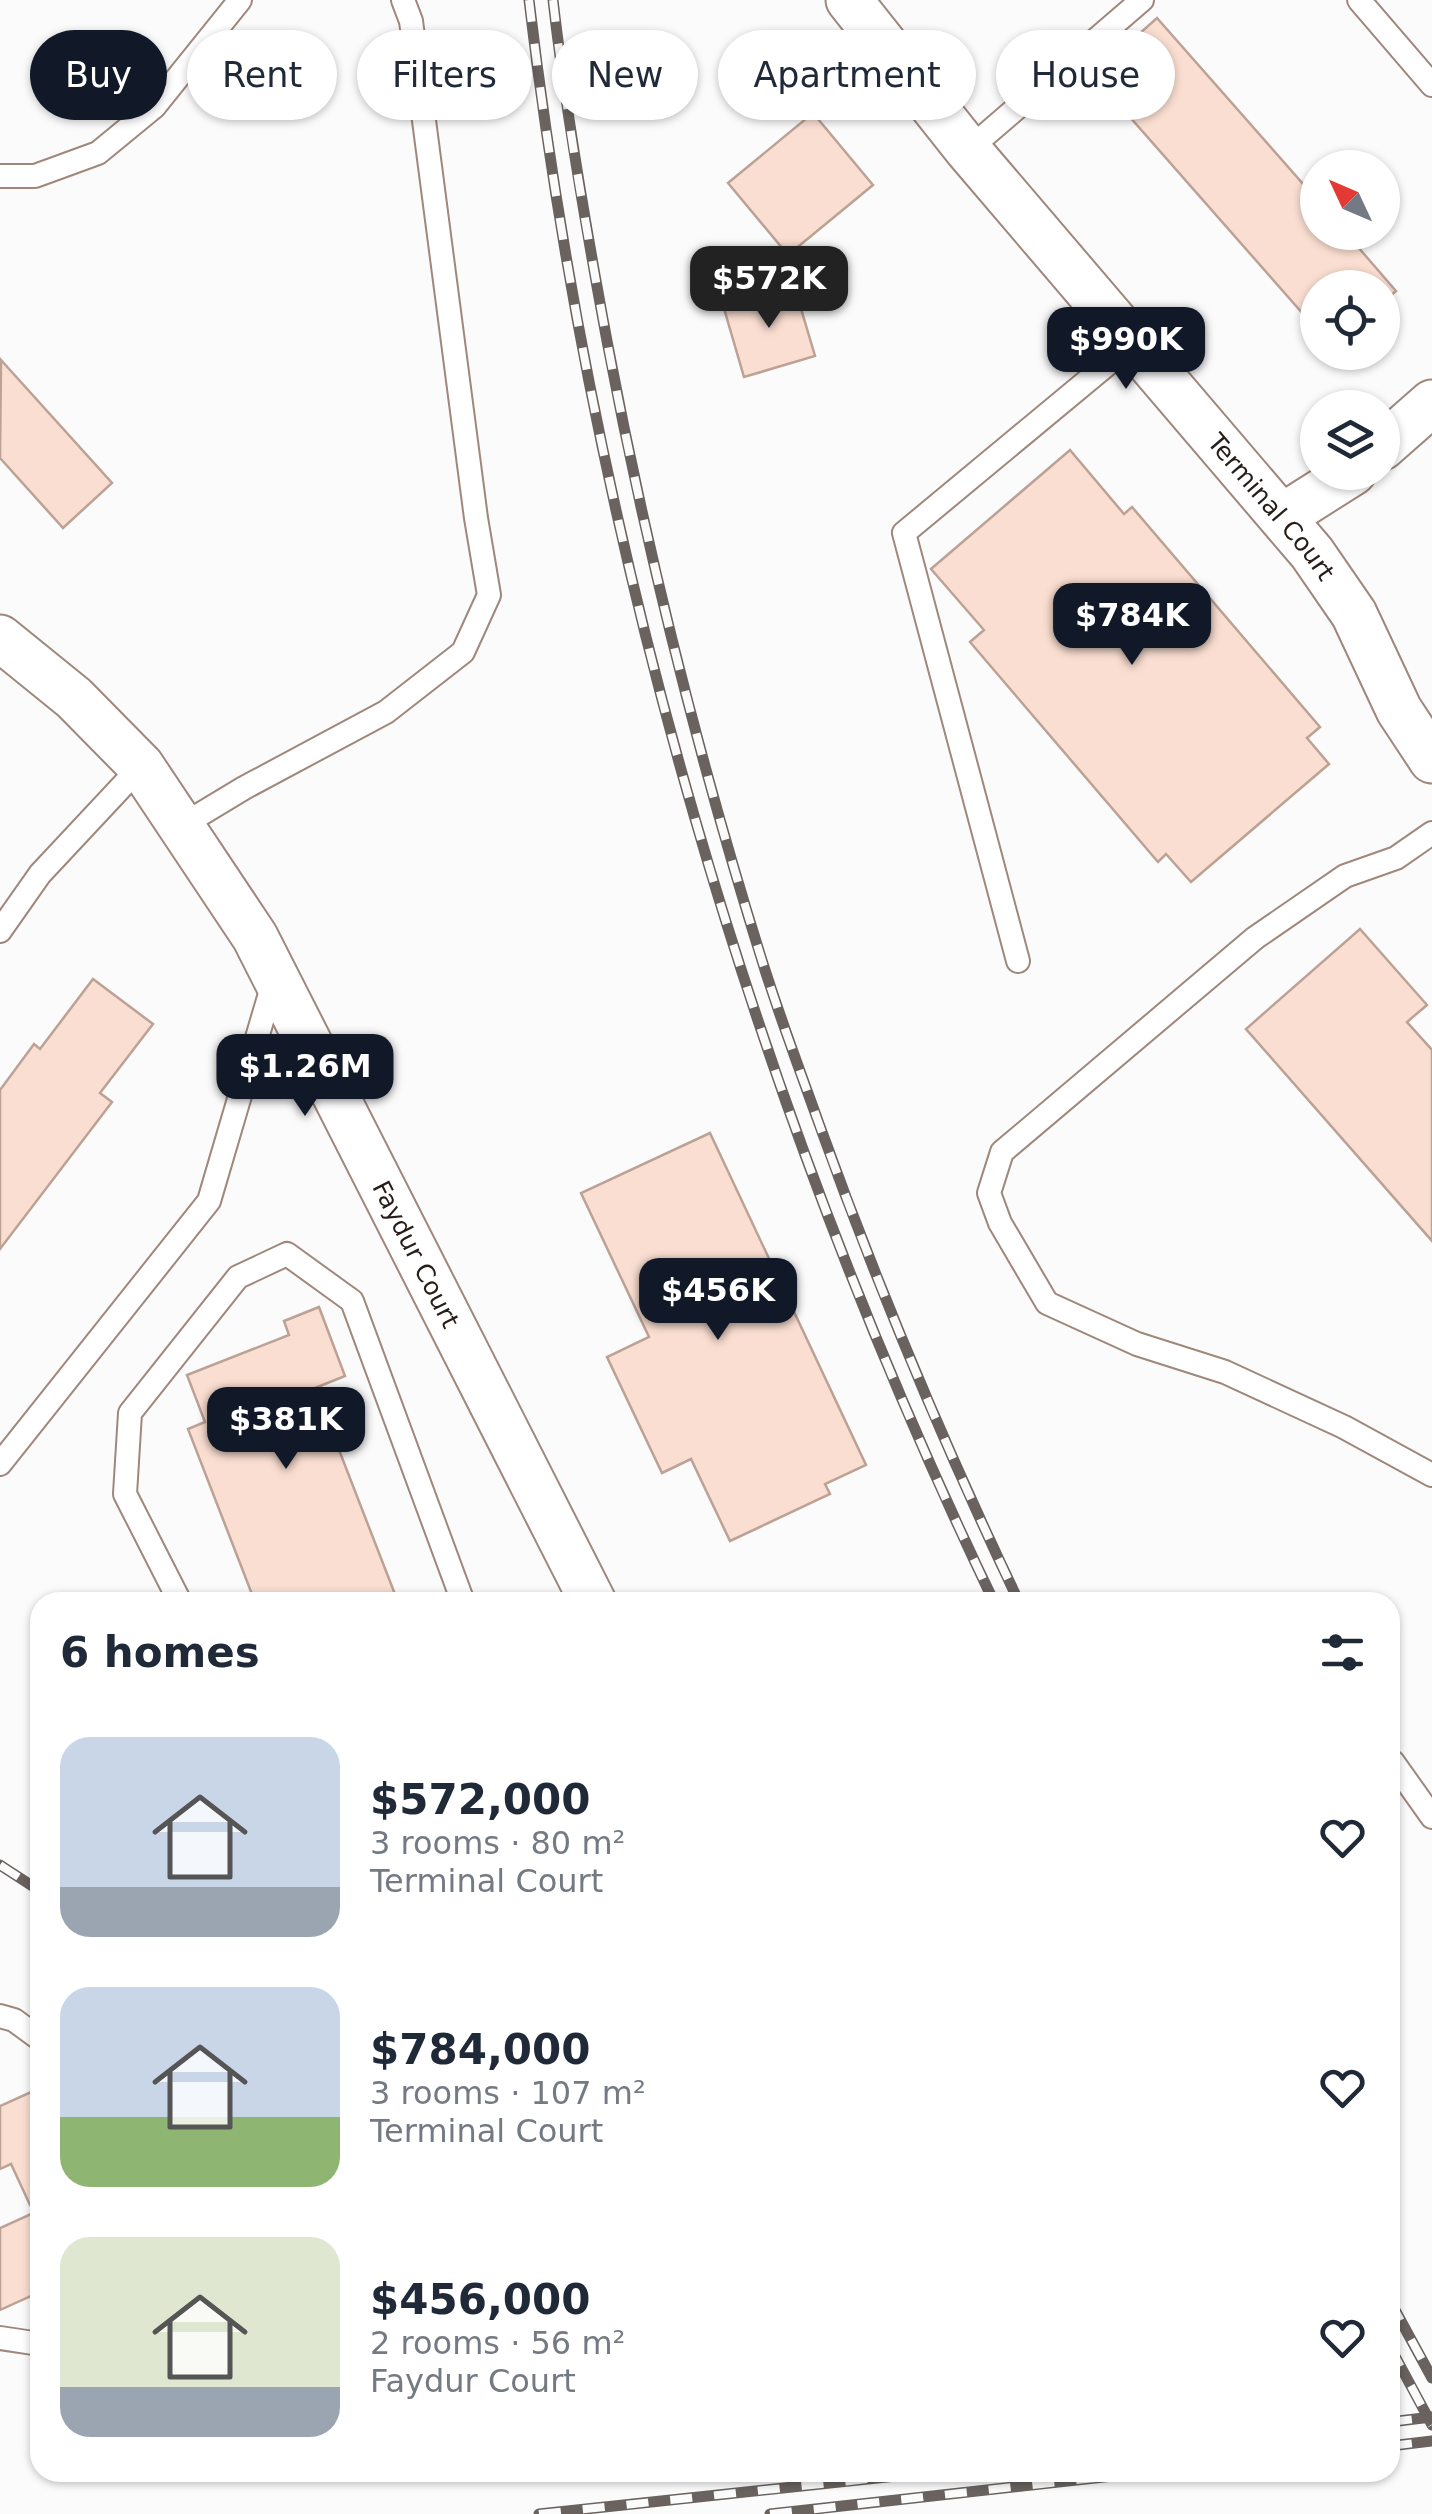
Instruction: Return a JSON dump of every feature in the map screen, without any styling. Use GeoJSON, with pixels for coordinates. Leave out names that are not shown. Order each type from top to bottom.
{"type":"FeatureCollection","features":[{"type":"Feature","properties":{"kind":"street","name":"Terminal Court"},"geometry":{"type":"LineString","coordinates":[[850,0],[968,150],[1312,552],[1354,614],[1399,710],[1432,760]]}},
{"type":"Feature","properties":{"kind":"street"},"geometry":{"type":"LineString","coordinates":[[1400,432],[1432,404]]}},
{"type":"Feature","properties":{"kind":"street"},"geometry":{"type":"LineString","coordinates":[[1282,517],[1324,490]]}},
{"type":"Feature","properties":{"kind":"street","name":"Faydur Court"},"geometry":{"type":"LineString","coordinates":[[0,638],[74,698],[141,766],[255,936],[589,1592]]}},
{"type":"Feature","properties":{"kind":"lane"},"geometry":{"type":"LineString","coordinates":[[0,176],[35,176],[98,153],[154,107],[240,0]]}},
{"type":"Feature","properties":{"kind":"lane"},"geometry":{"type":"LineString","coordinates":[[181,826],[386,712],[462,652],[488,596],[411,21],[403,0]]}},
{"type":"Feature","properties":{"kind":"lane"},"geometry":{"type":"LineString","coordinates":[[968,150],[1142,0]]}},
{"type":"Feature","properties":{"kind":"lane"},"geometry":{"type":"LineString","coordinates":[[1359,0],[1432,85]]}},
{"type":"Feature","properties":{"kind":"lane"},"geometry":{"type":"LineString","coordinates":[[1018,961],[904,532],[1133,343]]}},
{"type":"Feature","properties":{"kind":"lane"},"geometry":{"type":"LineString","coordinates":[[0,931],[40,874],[141,766]]}},
{"type":"Feature","properties":{"kind":"lane"},"geometry":{"type":"LineString","coordinates":[[1432,833],[1396,858],[1344,876],[1255,938],[1002,1152],[989,1193],[1000,1223],[1047,1303],[1137,1344],[1225,1372],[1344,1427],[1432,1476]]}},
{"type":"Feature","properties":{"kind":"lane"},"geometry":{"type":"LineString","coordinates":[[0,1464],[209,1200],[275,976]]}},
{"type":"Feature","properties":{"kind":"lane"},"geometry":{"type":"LineString","coordinates":[[175,1592],[124,1494],[130,1412],[238,1276],[287,1254],[352,1300],[459,1592]]}},
{"type":"Feature","properties":{"kind":"lane"},"geometry":{"type":"LineString","coordinates":[[1400,1773],[1432,1817]]}},
{"type":"Feature","properties":{"kind":"lane"},"geometry":{"type":"LineString","coordinates":[[0,2016],[30,2032]]}},
{"type":"Feature","properties":{"kind":"lane"},"geometry":{"type":"LineString","coordinates":[[0,2338],[30,2342]]}},
{"type":"Feature","properties":{"kind":"building"},"geometry":{"type":"Polygon","coordinates":[[[1157,18],[1168,30],[1144,30],[1157,18]]]}},
{"type":"Feature","properties":{"kind":"building"},"geometry":{"type":"Polygon","coordinates":[[[1175,38],[1300,181],[1300,250],[1361,250],[1378,270],[1300,270],[1300,311],[1133,120],[1175,120],[1175,38]]]}},
{"type":"Feature","properties":{"kind":"building"},"geometry":{"type":"Polygon","coordinates":[[[804,120],[819,120],[873,185],[788,255],[728,183],[804,120]]]}},
{"type":"Feature","properties":{"kind":"building"},"geometry":{"type":"Polygon","coordinates":[[[794,285],[815,356],[744,377],[723,305],[794,285]]]}},
{"type":"Feature","properties":{"kind":"building"},"geometry":{"type":"Polygon","coordinates":[[[1,360],[112,483],[63,528],[0,458],[1,360]]]}},
{"type":"Feature","properties":{"kind":"building"},"geometry":{"type":"Polygon","coordinates":[[[1070,450],[1124,514],[1132,507],[1320,727],[1307,738],[1329,764],[1191,882],[1166,854],[1158,862],[970,642],[984,630],[931,569],[1070,450]]]}},
{"type":"Feature","properties":{"kind":"building"},"geometry":{"type":"Polygon","coordinates":[[[1360,929],[1427,1005],[1407,1022],[1432,1050],[1432,1241],[1246,1029],[1360,929]]]}},
{"type":"Feature","properties":{"kind":"building"},"geometry":{"type":"Polygon","coordinates":[[[93,979],[153,1024],[100,1093],[112,1102],[0,1249],[0,1090],[34,1044],[40,1049],[93,979]]]}},
{"type":"Feature","properties":{"kind":"building"},"geometry":{"type":"Polygon","coordinates":[[[710,1133],[866,1465],[825,1484],[830,1494],[730,1541],[691,1459],[662,1473],[607,1357],[649,1337],[581,1193],[710,1133]]]}},
{"type":"Feature","properties":{"kind":"building"},"geometry":{"type":"Polygon","coordinates":[[[319,1307],[345,1376],[315,1388],[394,1592],[251,1592],[188,1429],[205,1422],[187,1375],[289,1335],[284,1321],[319,1307]]]}},
{"type":"Feature","properties":{"kind":"building"},"geometry":{"type":"Polygon","coordinates":[[[30,2092],[30,2205],[11,2164],[0,2169],[0,2106],[30,2092]]]}},
{"type":"Feature","properties":{"kind":"building"},"geometry":{"type":"Polygon","coordinates":[[[30,2214],[30,2296],[0,2310],[0,2228],[30,2214]]]}},
{"type":"Feature","properties":{"kind":"railway"},"geometry":{"type":"LineString","coordinates":[[529,0],[558,208],[595,414],[641,618],[696,821],[758,1020],[829,1218],[907,1412],[989,1592]]}},
{"type":"Feature","properties":{"kind":"railway"},"geometry":{"type":"LineString","coordinates":[[553,0],[577,171],[623,420],[657,579],[741,893],[778,1008],[864,1243],[938,1424],[1014,1592]]}},
{"type":"Feature","properties":{"kind":"railway"},"geometry":{"type":"LineString","coordinates":[[0,1865],[30,1884]]}},
{"type":"Feature","properties":{"kind":"railway"},"geometry":{"type":"LineString","coordinates":[[1400,2319],[1432,2378]]}},
{"type":"Feature","properties":{"kind":"railway"},"geometry":{"type":"LineString","coordinates":[[1400,2366],[1432,2425]]}},
{"type":"Feature","properties":{"kind":"railway"},"geometry":{"type":"LineString","coordinates":[[1400,2421],[1432,2417]]}},
{"type":"Feature","properties":{"kind":"railway"},"geometry":{"type":"LineString","coordinates":[[1400,2445],[1432,2441]]}},
{"type":"Feature","properties":{"kind":"railway"},"geometry":{"type":"LineString","coordinates":[[539,2514],[840,2482]]}},
{"type":"Feature","properties":{"kind":"railway"},"geometry":{"type":"LineString","coordinates":[[770,2514],[1059,2482]]}}]}
